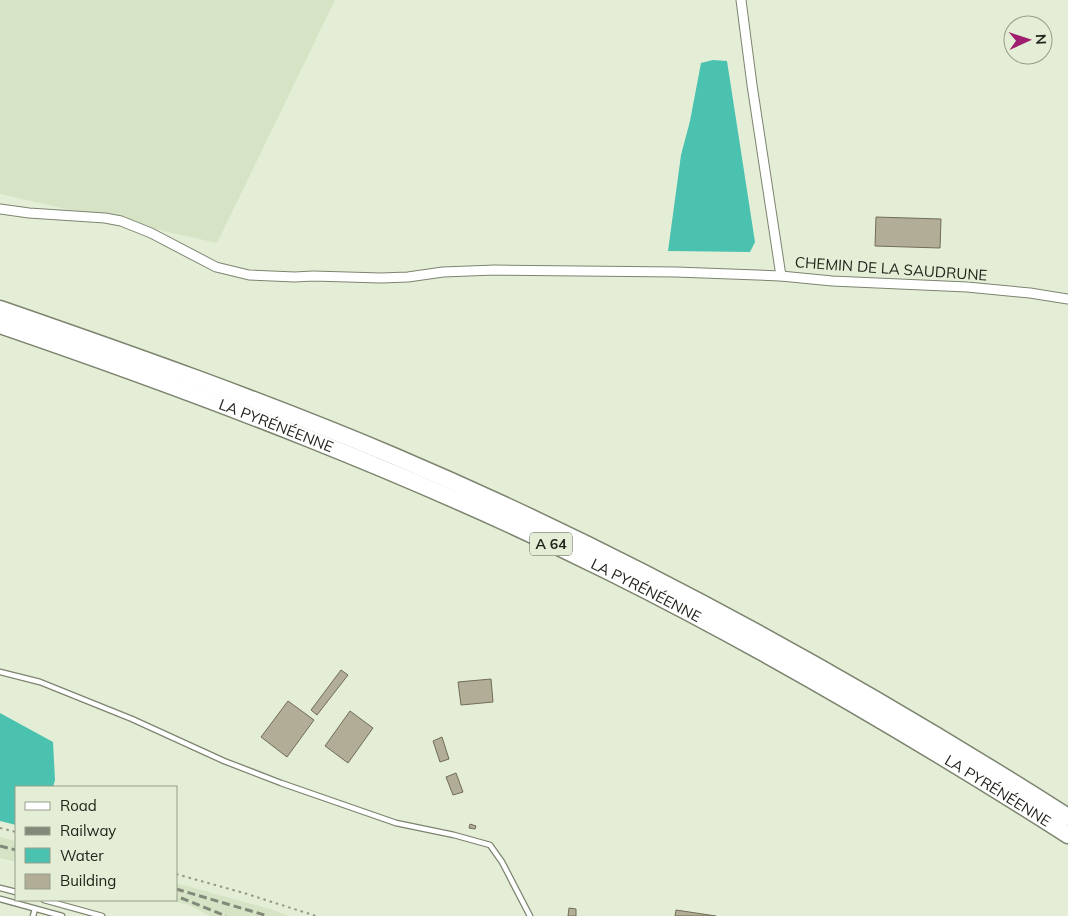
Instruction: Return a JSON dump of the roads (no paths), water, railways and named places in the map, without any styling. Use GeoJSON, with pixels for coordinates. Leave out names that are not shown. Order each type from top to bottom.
{"type":"FeatureCollection","features":[{"type":"Feature","properties":{"kind":"highway","name":"LA PYRÉNÉENNE"},"geometry":{"type":"LineString","coordinates":[[0,309],[148,361],[352,439],[426,470],[564,534],[684,594],[840,678],[999,773],[1068,817]]}},
{"type":"Feature","properties":{"kind":"highway","name":"LA PYRÉNÉENNE"},"geometry":{"type":"LineString","coordinates":[[0,325],[134,372],[346,453],[459,502],[607,571],[726,632],[833,691],[915,739],[1068,835]]}},
{"type":"Feature","properties":{"kind":"street","name":"CHEMIN DE LA SAUDRUNE"},"geometry":{"type":"LineString","coordinates":[[741,0],[781,276],[832,281],[967,286],[1068,299]]}},
{"type":"Feature","properties":{"kind":"street"},"geometry":{"type":"LineString","coordinates":[[0,208],[29,213],[105,218],[121,221],[151,233],[216,267],[249,275],[394,278],[444,272],[495,270],[676,272],[781,276]]}},
{"type":"Feature","properties":{"kind":"lane"},"geometry":{"type":"LineString","coordinates":[[0,672],[40,682],[123,715],[224,761],[289,786],[396,823],[454,834],[490,845],[502,862],[530,916]]}},
{"type":"Feature","properties":{"kind":"lane"},"geometry":{"type":"LineString","coordinates":[[0,888],[15,892]]}},
{"type":"Feature","properties":{"kind":"lane"},"geometry":{"type":"LineString","coordinates":[[0,899],[62,916]]}},
{"type":"Feature","properties":{"kind":"lane"},"geometry":{"type":"LineString","coordinates":[[48,901],[102,916]]}},
{"type":"Feature","properties":{"kind":"lane"},"geometry":{"type":"LineString","coordinates":[[33,916],[35,909]]}},
{"type":"Feature","properties":{"kind":"water"},"geometry":{"type":"Polygon","coordinates":[[[713,60],[727,61],[755,242],[750,252],[668,251],[681,155],[690,121],[701,63],[713,60]]]}},
{"type":"Feature","properties":{"kind":"water"},"geometry":{"type":"Polygon","coordinates":[[[0,713],[53,742],[55,780],[53,786],[15,786],[15,825],[0,821],[0,713]]]}},
{"type":"Feature","properties":{"kind":"railway"},"geometry":{"type":"LineString","coordinates":[[0,846],[15,850]]}},
{"type":"Feature","properties":{"kind":"railway"},"geometry":{"type":"LineString","coordinates":[[178,890],[268,916]]}},
{"type":"Feature","properties":{"kind":"railway"},"geometry":{"type":"LineString","coordinates":[[181,898],[226,916]]}}]}
